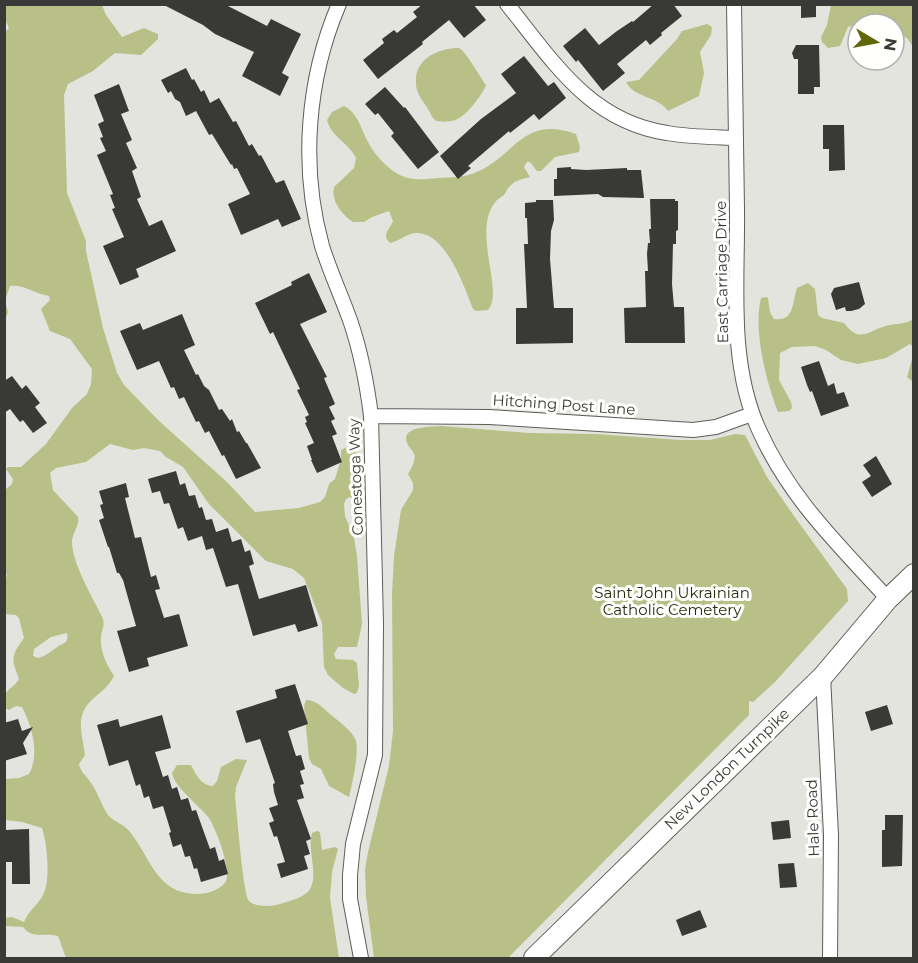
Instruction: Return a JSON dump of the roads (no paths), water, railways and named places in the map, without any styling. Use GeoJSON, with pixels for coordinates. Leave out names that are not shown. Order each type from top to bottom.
{"type":"FeatureCollection","features":[{"type":"Feature","properties":{"kind":"street","name":"Conestoga Way"},"geometry":{"type":"LineString","coordinates":[[339,4],[318,69],[311,119],[309,161],[322,246],[358,344],[367,383],[371,416],[376,623],[375,755],[353,844],[350,875],[350,899],[361,958]]}},
{"type":"Feature","properties":{"kind":"street"},"geometry":{"type":"LineString","coordinates":[[507,4],[572,84],[590,101],[609,114],[638,127],[665,133],[736,138]]}},
{"type":"Feature","properties":{"kind":"street","name":"East Carriage Drive"},"geometry":{"type":"LineString","coordinates":[[734,4],[737,322],[742,372],[752,414],[778,468],[793,492],[826,532],[888,599]]}},
{"type":"Feature","properties":{"kind":"street","name":"Hitching Post Lane"},"geometry":{"type":"LineString","coordinates":[[371,416],[489,417],[693,430],[716,427],[752,414]]}},
{"type":"Feature","properties":{"kind":"street","name":"New London Turnpike"},"geometry":{"type":"LineString","coordinates":[[534,958],[823,676],[888,599],[914,574]]}},
{"type":"Feature","properties":{"kind":"street","name":"Hale Road"},"geometry":{"type":"LineString","coordinates":[[823,676],[831,835],[830,958]]}},
{"type":"Feature","properties":{"kind":"park label","name":"Saint John Ukrainian Catholic Cemetery"},"geometry":{"type":"Point","coordinates":[672,602]}}]}
